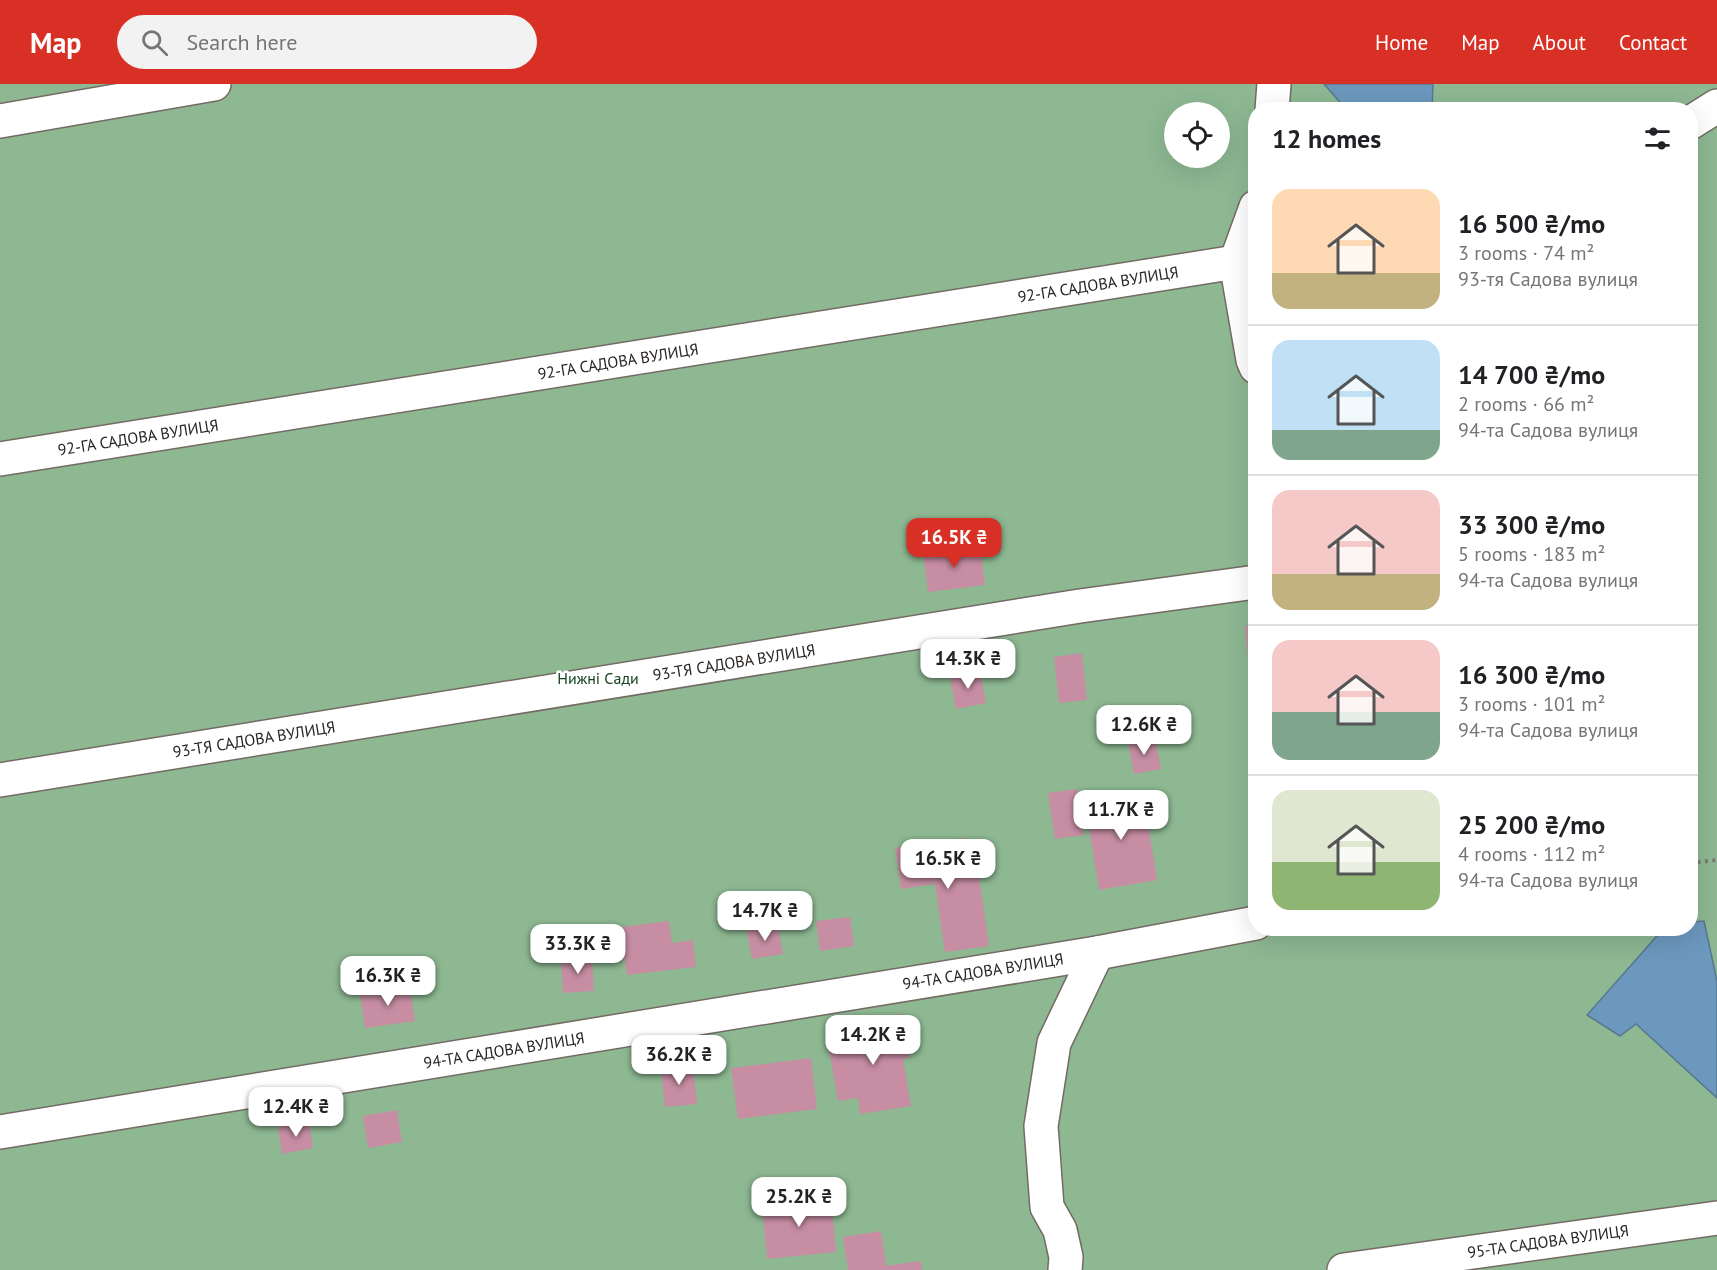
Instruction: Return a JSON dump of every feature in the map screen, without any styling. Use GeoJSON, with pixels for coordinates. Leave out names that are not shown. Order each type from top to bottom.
{"type":"FeatureCollection","features":[{"type":"Feature","properties":{"kind":"street"},"geometry":{"type":"LineString","coordinates":[[0,121],[214,84]]}},
{"type":"Feature","properties":{"kind":"street"},"geometry":{"type":"LineString","coordinates":[[1273,102],[1274,84]]}},
{"type":"Feature","properties":{"kind":"street"},"geometry":{"type":"LineString","coordinates":[[1698,118],[1717,106]]}},
{"type":"Feature","properties":{"kind":"street"},"geometry":{"type":"LineString","coordinates":[[1248,229],[1236,262],[1248,331]]}},
{"type":"Feature","properties":{"kind":"street","name":"92-ГА САДОВА ВУЛИЦЯ"},"geometry":{"type":"LineString","coordinates":[[0,459],[1236,262]]}},
{"type":"Feature","properties":{"kind":"street","name":"93-ТЯ САДОВА ВУЛИЦЯ"},"geometry":{"type":"LineString","coordinates":[[0,780],[1080,606],[1248,583]]}},
{"type":"Feature","properties":{"kind":"street","name":"94-ТА САДОВА ВУЛИЦЯ"},"geometry":{"type":"LineString","coordinates":[[0,1132],[1097,953],[1248,925]]}},
{"type":"Feature","properties":{"kind":"street"},"geometry":{"type":"LineString","coordinates":[[1065,1270],[1066,1257],[1060,1230],[1047,1207],[1041,1126],[1054,1043],[1097,953]]}},
{"type":"Feature","properties":{"kind":"street","name":"95-ТА САДОВА ВУЛИЦЯ"},"geometry":{"type":"LineString","coordinates":[[1344,1270],[1717,1218]]}},
{"type":"Feature","properties":{"kind":"path"},"geometry":{"type":"LineString","coordinates":[[1698,863],[1717,860]]}},
{"type":"Feature","properties":{"kind":"green space","name":"Нижні Сади"},"geometry":{"type":"Polygon","coordinates":[[[0,84],[1717,84],[1717,1270],[0,1270],[0,84]]]}},
{"type":"Feature","properties":{"kind":"water"},"geometry":{"type":"Polygon","coordinates":[[[1324,84],[1433,84],[1432,102],[1340,102],[1324,84]]]}},
{"type":"Feature","properties":{"kind":"water"},"geometry":{"type":"Polygon","coordinates":[[[1698,921],[1704,921],[1717,981],[1717,1098],[1636,1024],[1620,1036],[1587,1015],[1657,936],[1698,936],[1698,921]]]}},
{"type":"Feature","properties":{"kind":"building"},"geometry":{"type":"Polygon","coordinates":[[[980,546],[985,585],[928,592],[923,553],[980,546]]]}},
{"type":"Feature","properties":{"kind":"building"},"geometry":{"type":"Polygon","coordinates":[[[1245,626],[1248,626],[1248,658],[1245,626]]]}},
{"type":"Feature","properties":{"kind":"building"},"geometry":{"type":"Polygon","coordinates":[[[1082,653],[1087,700],[1059,703],[1054,657],[1082,653]]]}},
{"type":"Feature","properties":{"kind":"building"},"geometry":{"type":"Polygon","coordinates":[[[980,671],[986,703],[956,709],[950,676],[980,671]]]}},
{"type":"Feature","properties":{"kind":"building"},"geometry":{"type":"Polygon","coordinates":[[[1155,737],[1161,769],[1134,774],[1128,742],[1155,737]]]}},
{"type":"Feature","properties":{"kind":"building"},"geometry":{"type":"Polygon","coordinates":[[[1077,789],[1084,835],[1055,839],[1048,793],[1077,789]]]}},
{"type":"Feature","properties":{"kind":"building"},"geometry":{"type":"Polygon","coordinates":[[[1143,792],[1157,880],[1099,890],[1085,802],[1143,792]]]}},
{"type":"Feature","properties":{"kind":"building"},"geometry":{"type":"Polygon","coordinates":[[[964,838],[970,872],[978,870],[989,946],[945,952],[935,884],[901,889],[895,848],[964,838]]]}},
{"type":"Feature","properties":{"kind":"building"},"geometry":{"type":"Polygon","coordinates":[[[850,917],[854,946],[820,951],[816,921],[850,917]]]}},
{"type":"Feature","properties":{"kind":"building"},"geometry":{"type":"Polygon","coordinates":[[[669,921],[672,943],[693,940],[696,967],[627,975],[621,927],[669,921]]]}},
{"type":"Feature","properties":{"kind":"building"},"geometry":{"type":"Polygon","coordinates":[[[778,925],[783,954],[752,959],[747,931],[778,925]]]}},
{"type":"Feature","properties":{"kind":"building"},"geometry":{"type":"Polygon","coordinates":[[[592,957],[594,991],[563,993],[561,959],[592,957]]]}},
{"type":"Feature","properties":{"kind":"building"},"geometry":{"type":"Polygon","coordinates":[[[410,986],[415,1021],[365,1028],[360,993],[410,986]]]}},
{"type":"Feature","properties":{"kind":"building"},"geometry":{"type":"Polygon","coordinates":[[[902,1014],[909,1058],[903,1059],[911,1106],[860,1114],[858,1098],[838,1101],[828,1043],[863,1038],[860,1021],[902,1014]]]}},
{"type":"Feature","properties":{"kind":"building"},"geometry":{"type":"Polygon","coordinates":[[[811,1058],[817,1109],[738,1119],[731,1068],[811,1058]]]}},
{"type":"Feature","properties":{"kind":"building"},"geometry":{"type":"Polygon","coordinates":[[[693,1066],[697,1104],[665,1107],[661,1069],[693,1066]]]}},
{"type":"Feature","properties":{"kind":"building"},"geometry":{"type":"Polygon","coordinates":[[[397,1110],[402,1142],[368,1148],[363,1116],[397,1110]]]}},
{"type":"Feature","properties":{"kind":"building"},"geometry":{"type":"Polygon","coordinates":[[[309,1121],[313,1148],[282,1154],[278,1127],[309,1121]]]}},
{"type":"Feature","properties":{"kind":"building"},"geometry":{"type":"Polygon","coordinates":[[[831,1198],[836,1252],[767,1259],[762,1205],[831,1198]]]}},
{"type":"Feature","properties":{"kind":"building"},"geometry":{"type":"Polygon","coordinates":[[[881,1231],[886,1266],[921,1261],[922,1270],[848,1270],[843,1237],[881,1231]]]}}]}
